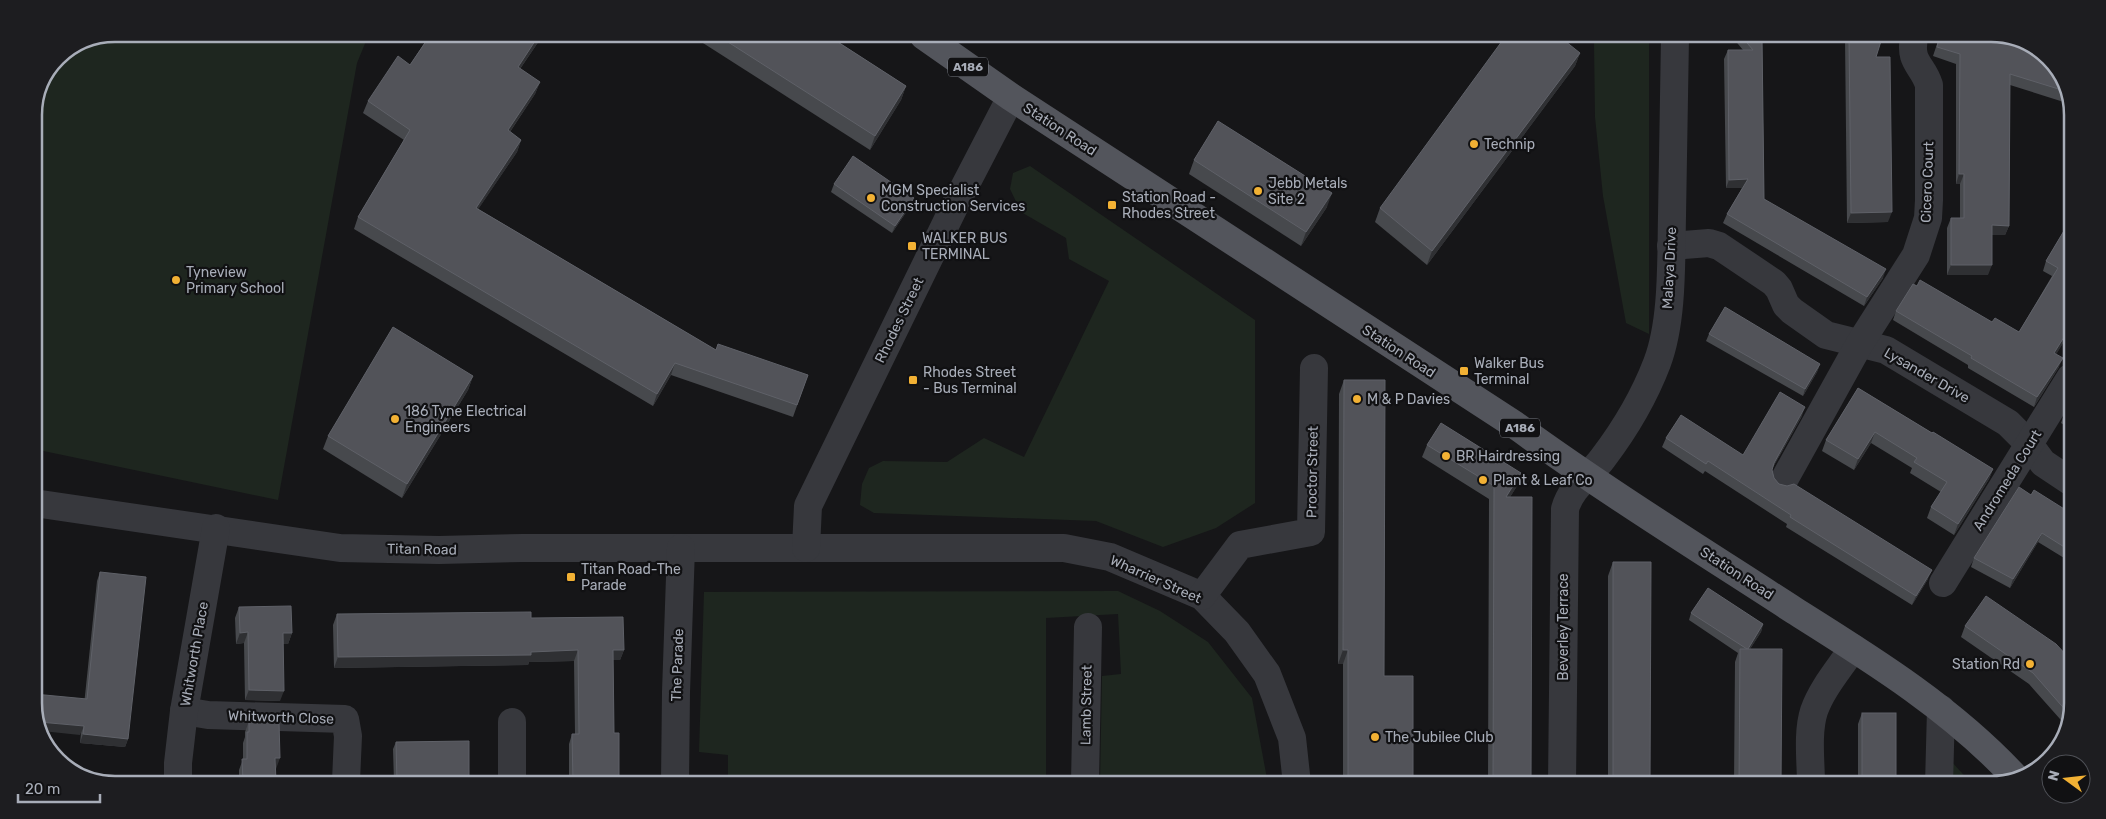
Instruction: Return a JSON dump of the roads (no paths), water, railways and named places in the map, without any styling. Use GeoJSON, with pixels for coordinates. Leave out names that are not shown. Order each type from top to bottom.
{"type":"FeatureCollection","features":[{"type":"Feature","properties":{"kind":"main road","name":"Station Road"},"geometry":{"type":"LineString","coordinates":[[933,42],[1011,97],[1515,425],[1586,476],[1853,648],[1941,709],[1974,736],[2012,774]]}},
{"type":"Feature","properties":{"kind":"street","name":"Malaya Drive"},"geometry":{"type":"LineString","coordinates":[[1586,476],[1602,460],[1632,416],[1658,361],[1667,315],[1671,246],[1675,42]]}},
{"type":"Feature","properties":{"kind":"street","name":"Cicero Court"},"geometry":{"type":"LineString","coordinates":[[1784,480],[1860,343],[1916,255],[1928,218],[1929,85],[1914,61],[1912,53],[1913,42]]}},
{"type":"Feature","properties":{"kind":"street","name":"Rhodes Street"},"geometry":{"type":"LineString","coordinates":[[806,548],[808,506],[955,205],[1011,97]]}},
{"type":"Feature","properties":{"kind":"street","name":"Lysander Drive"},"geometry":{"type":"LineString","coordinates":[[1671,246],[1709,243],[1719,246],[1774,282],[1786,305],[1826,335],[1886,350],[2008,423],[2029,444],[2043,463],[2064,477]]}},
{"type":"Feature","properties":{"kind":"street","name":"Proctor Street"},"geometry":{"type":"LineString","coordinates":[[1202,596],[1240,545],[1311,532],[1314,368]]}},
{"type":"Feature","properties":{"kind":"street","name":"Andromeda Court"},"geometry":{"type":"LineString","coordinates":[[1942,583],[2063,389]]}},
{"type":"Feature","properties":{"kind":"street","name":"Beverley Terrace"},"geometry":{"type":"LineString","coordinates":[[1562,776],[1564,524],[1567,500],[1572,491],[1586,476]]}},
{"type":"Feature","properties":{"kind":"street","name":"Titan Road"},"geometry":{"type":"LineString","coordinates":[[43,503],[340,548],[439,550],[523,548],[806,548]]}},
{"type":"Feature","properties":{"kind":"street","name":"Whitworth Place"},"geometry":{"type":"LineString","coordinates":[[178,776],[184,711],[216,528]]}},
{"type":"Feature","properties":{"kind":"street","name":"The Parade"},"geometry":{"type":"LineString","coordinates":[[675,776],[681,548]]}},
{"type":"Feature","properties":{"kind":"street","name":"Wharrier Street"},"geometry":{"type":"LineString","coordinates":[[806,548],[1064,548],[1110,557],[1202,596],[1237,632],[1267,674],[1292,738],[1296,776]]}},
{"type":"Feature","properties":{"kind":"street","name":"Lamb Street"},"geometry":{"type":"LineString","coordinates":[[1085,776],[1088,627]]}},
{"type":"Feature","properties":{"kind":"street"},"geometry":{"type":"LineString","coordinates":[[1811,776],[1811,726],[1814,712],[1821,696],[1853,648]]}},
{"type":"Feature","properties":{"kind":"street"},"geometry":{"type":"LineString","coordinates":[[1939,776],[1941,709]]}},
{"type":"Feature","properties":{"kind":"street","name":"Whitworth Close"},"geometry":{"type":"LineString","coordinates":[[184,711],[208,715],[344,719],[348,736],[346,776]]}},
{"type":"Feature","properties":{"kind":"street"},"geometry":{"type":"LineString","coordinates":[[512,722],[512,776]]}},
{"type":"Feature","properties":{"kind":"place","name":"Technip"},"geometry":{"type":"Point","coordinates":[1474,144]}},
{"type":"Feature","properties":{"kind":"place","name":"Jebb Metals Site 2"},"geometry":{"type":"Point","coordinates":[1258,191]}},
{"type":"Feature","properties":{"kind":"place","name":"MGM Specialist Construction Services"},"geometry":{"type":"Point","coordinates":[871,198]}},
{"type":"Feature","properties":{"kind":"place","name":"Station Road - Rhodes Street"},"geometry":{"type":"Point","coordinates":[1112,205]}},
{"type":"Feature","properties":{"kind":"place","name":"WALKER BUS TERMINAL"},"geometry":{"type":"Point","coordinates":[912,246]}},
{"type":"Feature","properties":{"kind":"place","name":"Tyneview Primary School"},"geometry":{"type":"Point","coordinates":[176,280]}},
{"type":"Feature","properties":{"kind":"place","name":"Walker Bus Terminal"},"geometry":{"type":"Point","coordinates":[1464,371]}},
{"type":"Feature","properties":{"kind":"place","name":"Rhodes Street - Bus Terminal"},"geometry":{"type":"Point","coordinates":[913,380]}},
{"type":"Feature","properties":{"kind":"place","name":"M & P Davies"},"geometry":{"type":"Point","coordinates":[1357,399]}},
{"type":"Feature","properties":{"kind":"place","name":"186 Tyne Electrical Engineers"},"geometry":{"type":"Point","coordinates":[395,419]}},
{"type":"Feature","properties":{"kind":"place","name":"BR Hairdressing"},"geometry":{"type":"Point","coordinates":[1446,456]}},
{"type":"Feature","properties":{"kind":"place","name":"Plant & Leaf Co"},"geometry":{"type":"Point","coordinates":[1483,480]}},
{"type":"Feature","properties":{"kind":"place","name":"Titan Road-The Parade"},"geometry":{"type":"Point","coordinates":[571,577]}},
{"type":"Feature","properties":{"kind":"place","name":"Station Rd"},"geometry":{"type":"Point","coordinates":[2030,664]}},
{"type":"Feature","properties":{"kind":"place","name":"The Jubilee Club"},"geometry":{"type":"Point","coordinates":[1375,737]}}]}
